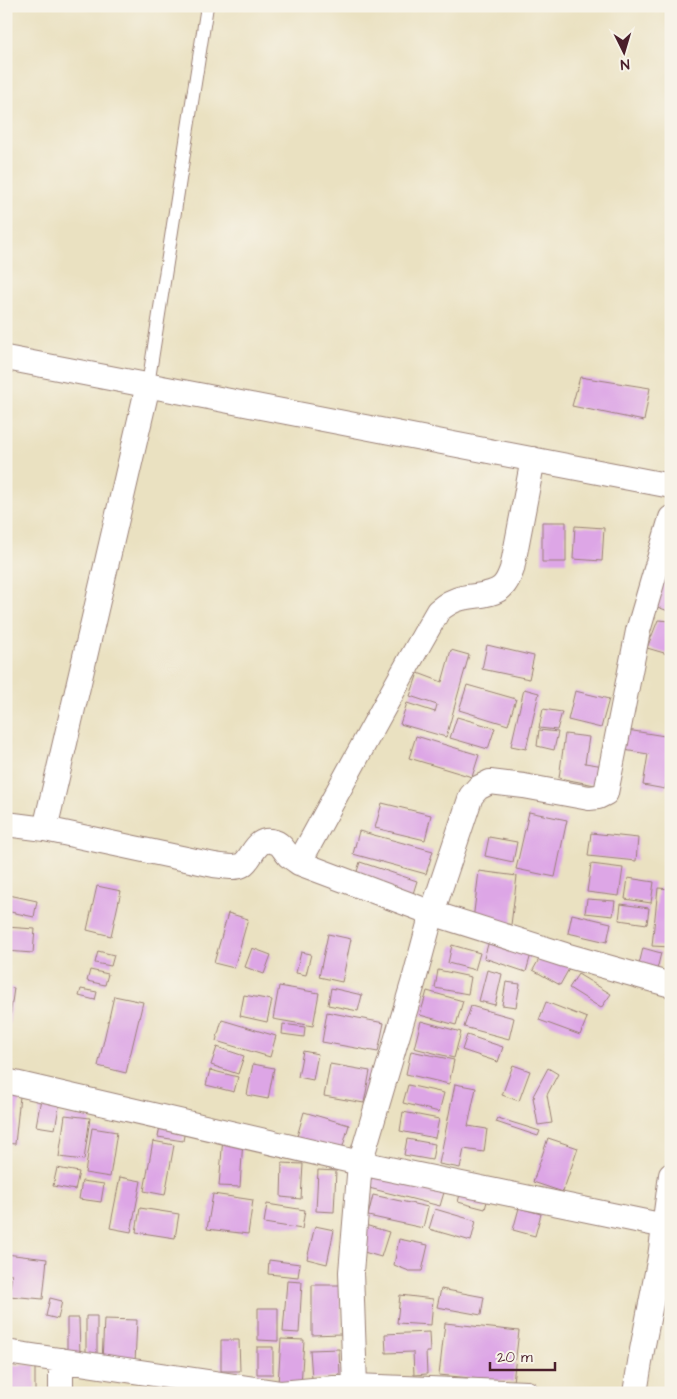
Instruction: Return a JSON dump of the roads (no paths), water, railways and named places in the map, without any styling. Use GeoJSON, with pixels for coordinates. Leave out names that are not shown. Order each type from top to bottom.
{"type":"FeatureCollection","features":[{"type":"Feature","properties":{"kind":"street"},"geometry":{"type":"LineString","coordinates":[[6,358],[671,486]]}},
{"type":"Feature","properties":{"kind":"street"},"geometry":{"type":"LineString","coordinates":[[45,829],[148,385]]}},
{"type":"Feature","properties":{"kind":"street"},"geometry":{"type":"LineString","coordinates":[[299,863],[398,680],[438,611],[452,601],[495,591],[507,582],[512,568],[533,459]]}},
{"type":"Feature","properties":{"kind":"street"},"geometry":{"type":"LineString","coordinates":[[355,1386],[351,1272],[360,1163],[432,913],[471,796],[478,788],[490,782],[589,798],[598,797],[606,793],[638,631],[671,518]]}},
{"type":"Feature","properties":{"kind":"street"},"geometry":{"type":"LineString","coordinates":[[6,824],[45,829],[214,865],[233,867],[241,866],[246,862],[257,846],[273,841],[279,844],[299,863],[432,913],[565,955],[671,985]]}},
{"type":"Feature","properties":{"kind":"street"},"geometry":{"type":"LineString","coordinates":[[6,1082],[360,1163],[664,1226]]}},
{"type":"Feature","properties":{"kind":"street"},"geometry":{"type":"LineString","coordinates":[[635,1393],[660,1257],[671,1175]]}},
{"type":"Feature","properties":{"kind":"street"},"geometry":{"type":"LineString","coordinates":[[6,1352],[281,1393],[355,1386],[527,1393]]}},
{"type":"Feature","properties":{"kind":"street"},"geometry":{"type":"LineString","coordinates":[[61,1360],[61,1393]]}},
{"type":"Feature","properties":{"kind":"lane"},"geometry":{"type":"LineString","coordinates":[[148,385],[208,6]]}}]}
